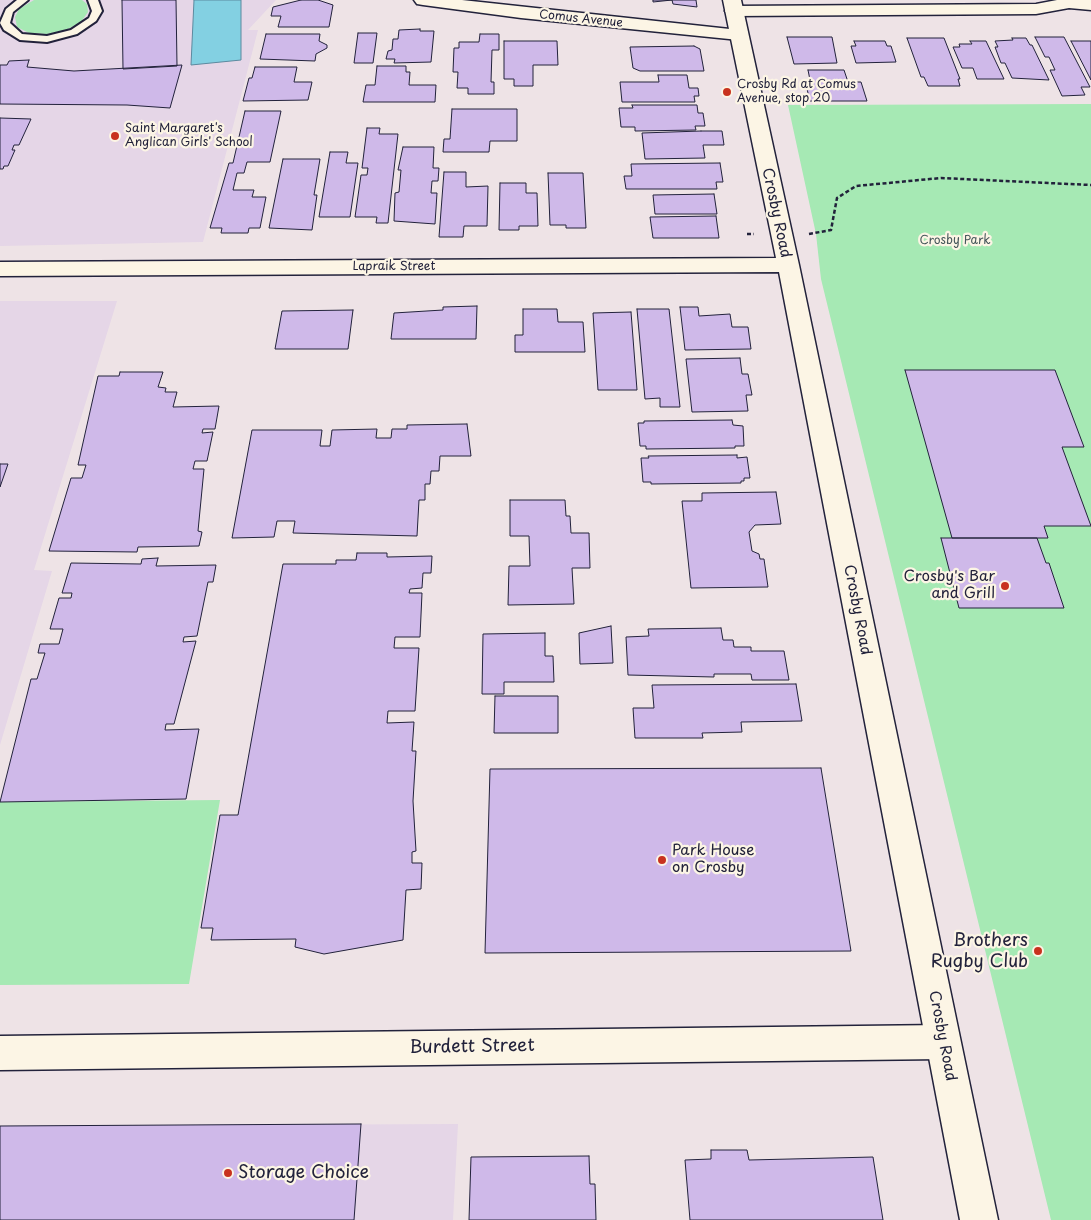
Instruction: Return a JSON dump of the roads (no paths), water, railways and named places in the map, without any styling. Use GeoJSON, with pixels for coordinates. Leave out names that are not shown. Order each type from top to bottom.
{"type":"FeatureCollection","features":[{"type":"Feature","properties":{"kind":"street","name":"Comus Avenue"},"geometry":{"type":"LineString","coordinates":[[423,0],[522,13],[739,35]]}},
{"type":"Feature","properties":{"kind":"street"},"geometry":{"type":"LineString","coordinates":[[733,6],[1036,9],[1068,1],[1091,5]]}},
{"type":"Feature","properties":{"kind":"street","name":"Crosby Road"},"geometry":{"type":"LineString","coordinates":[[733,6],[788,265],[979,1220]]}},
{"type":"Feature","properties":{"kind":"street","name":"Lapraik Street"},"geometry":{"type":"LineString","coordinates":[[0,269],[788,265]]}},
{"type":"Feature","properties":{"kind":"street","name":"Burdett Street"},"geometry":{"type":"LineString","coordinates":[[0,1053],[943,1042]]}},
{"type":"Feature","properties":{"kind":"lane"},"geometry":{"type":"LineString","coordinates":[[23,0],[14,6],[6,17],[5,23],[11,33],[20,37],[46,40],[74,32],[93,19],[97,11],[93,0]]}},
{"type":"Feature","properties":{"kind":"lane"},"geometry":{"type":"LineString","coordinates":[[0,39],[11,33]]}},
{"type":"Feature","properties":{"kind":"water"},"geometry":{"type":"Polygon","coordinates":[[[194,0],[241,0],[241,60],[191,65],[194,0]]]}},
{"type":"Feature","properties":{"kind":"place","name":"Crosby Rd at Comus Avenue, stop 20"},"geometry":{"type":"Point","coordinates":[727,92]}},
{"type":"Feature","properties":{"kind":"place","name":"Saint Margaret's Anglican Girls' School"},"geometry":{"type":"Point","coordinates":[115,136]}},
{"type":"Feature","properties":{"kind":"place","name":"Crosby's Bar and Grill"},"geometry":{"type":"Point","coordinates":[1005,586]}},
{"type":"Feature","properties":{"kind":"place","name":"Park House on Crosby"},"geometry":{"type":"Point","coordinates":[662,860]}},
{"type":"Feature","properties":{"kind":"place","name":"Brothers Rugby Club"},"geometry":{"type":"Point","coordinates":[1038,951]}},
{"type":"Feature","properties":{"kind":"place","name":"Storage Choice"},"geometry":{"type":"Point","coordinates":[228,1173]}},
{"type":"Feature","properties":{"kind":"park label","name":"Crosby Park"},"geometry":{"type":"Point","coordinates":[955,241]}}]}
